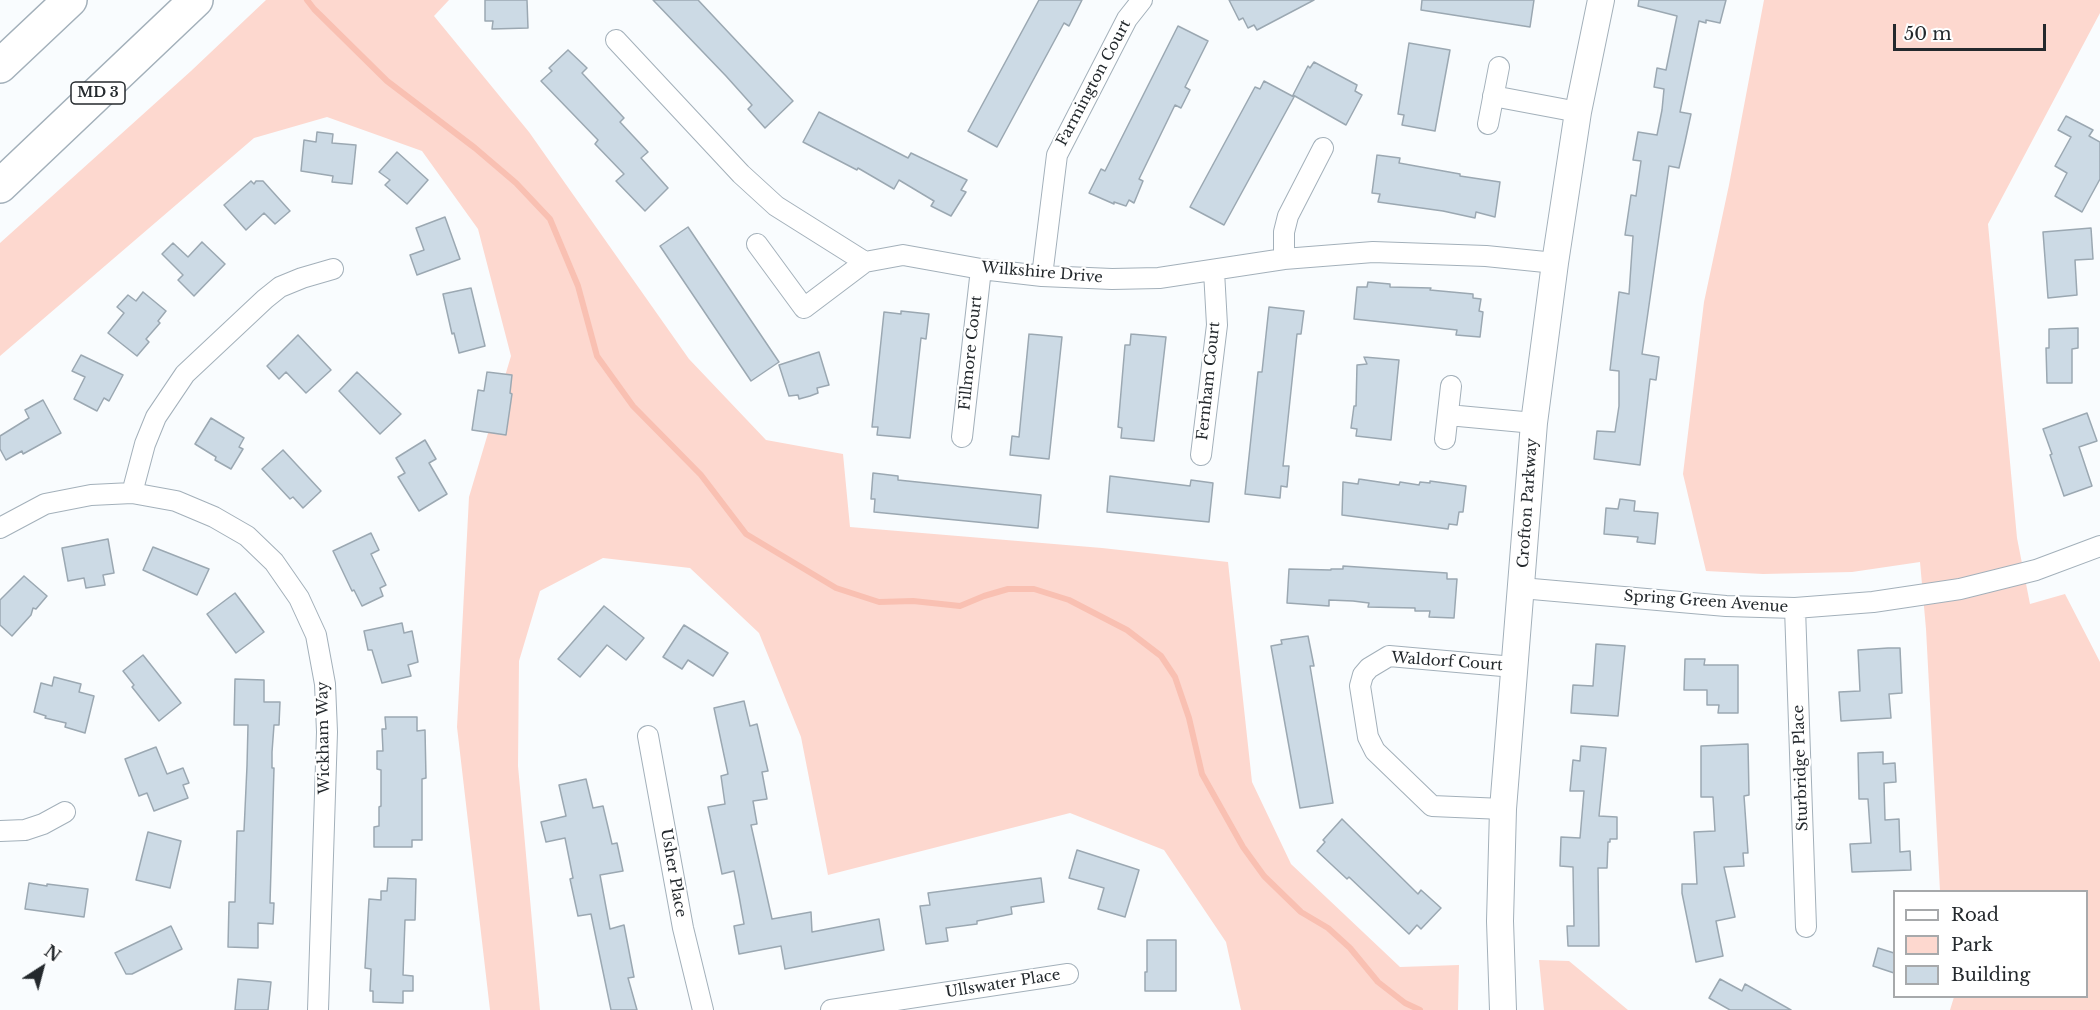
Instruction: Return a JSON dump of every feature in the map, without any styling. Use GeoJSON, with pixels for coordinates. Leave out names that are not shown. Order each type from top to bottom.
{"type":"FeatureCollection","features":[{"type":"Feature","properties":{"kind":"highway"},"geometry":{"type":"LineString","coordinates":[[0,66],[70,0]]}},
{"type":"Feature","properties":{"kind":"highway","name":"MD 3"},"geometry":{"type":"LineString","coordinates":[[0,186],[196,0]]}},
{"type":"Feature","properties":{"kind":"street","name":"Farmington Court"},"geometry":{"type":"LineString","coordinates":[[1042,276],[1056,155],[1127,19],[1142,0]]}},
{"type":"Feature","properties":{"kind":"street","name":"Crofton Parkway"},"geometry":{"type":"LineString","coordinates":[[1503,1010],[1500,921],[1503,809],[1534,423],[1578,112],[1601,0]]}},
{"type":"Feature","properties":{"kind":"street"},"geometry":{"type":"LineString","coordinates":[[615,40],[741,174],[776,206],[865,262],[804,308],[757,244]]}},
{"type":"Feature","properties":{"kind":"street"},"geometry":{"type":"LineString","coordinates":[[1488,124],[1499,67]]}},
{"type":"Feature","properties":{"kind":"street"},"geometry":{"type":"LineString","coordinates":[[1493,96],[1578,112]]}},
{"type":"Feature","properties":{"kind":"street"},"geometry":{"type":"LineString","coordinates":[[1284,259],[1284,232],[1288,216],[1323,148]]}},
{"type":"Feature","properties":{"kind":"street","name":"Wilkshire Drive"},"geometry":{"type":"LineString","coordinates":[[865,262],[903,255],[981,269],[1042,276],[1112,279],[1160,278],[1284,259],[1373,252],[1429,252],[1555,263]]}},
{"type":"Feature","properties":{"kind":"street"},"geometry":{"type":"LineString","coordinates":[[132,493],[145,444],[156,417],[185,374],[280,287],[333,269]]}},
{"type":"Feature","properties":{"kind":"street","name":"Fillmore Court"},"geometry":{"type":"LineString","coordinates":[[962,437],[981,269]]}},
{"type":"Feature","properties":{"kind":"street","name":"Fernham Court"},"geometry":{"type":"LineString","coordinates":[[1201,454],[1217,325],[1214,271]]}},
{"type":"Feature","properties":{"kind":"street"},"geometry":{"type":"LineString","coordinates":[[1445,439],[1451,386]]}},
{"type":"Feature","properties":{"kind":"street"},"geometry":{"type":"LineString","coordinates":[[1448,415],[1534,423]]}},
{"type":"Feature","properties":{"kind":"street","name":"Wickham Way"},"geometry":{"type":"LineString","coordinates":[[0,528],[45,504],[91,495],[132,493],[176,501],[214,517],[247,536],[274,562],[299,598],[316,635],[325,684],[327,732],[318,1010]]}},
{"type":"Feature","properties":{"kind":"street","name":"Spring Green Avenue"},"geometry":{"type":"LineString","coordinates":[[1521,588],[1726,606],[1795,608],[1873,602],[1960,589],[2036,570],[2100,546]]}},
{"type":"Feature","properties":{"kind":"street","name":"Sturbridge Place"},"geometry":{"type":"LineString","coordinates":[[1795,608],[1806,927]]}},
{"type":"Feature","properties":{"kind":"street","name":"Waldorf Court"},"geometry":{"type":"LineString","coordinates":[[1503,809],[1432,806],[1375,751],[1368,737],[1360,686],[1363,675],[1369,668],[1389,656],[1514,667]]}},
{"type":"Feature","properties":{"kind":"street","name":"Usher Place"},"geometry":{"type":"LineString","coordinates":[[648,736],[683,928],[703,1010]]}},
{"type":"Feature","properties":{"kind":"street"},"geometry":{"type":"LineString","coordinates":[[0,831],[25,830],[43,824],[65,812]]}},
{"type":"Feature","properties":{"kind":"street","name":"Ullswater Place"},"geometry":{"type":"LineString","coordinates":[[831,1010],[1068,974]]}},
{"type":"Feature","properties":{"kind":"green space"},"geometry":{"type":"Polygon","coordinates":[[[266,0],[449,0],[434,16],[529,132],[689,359],[766,440],[843,454],[850,527],[1102,548],[1228,562],[1252,782],[1291,864],[1400,967],[1459,965],[1458,1010],[1241,1010],[1226,942],[1164,850],[1070,813],[828,875],[801,737],[759,633],[690,568],[603,558],[540,591],[519,661],[518,766],[540,1010],[490,1010],[457,727],[469,497],[511,356],[478,229],[422,151],[327,117],[254,138],[0,356],[0,243],[191,71],[266,0]]]}},
{"type":"Feature","properties":{"kind":"green space"},"geometry":{"type":"Polygon","coordinates":[[[1764,0],[2100,0],[2100,13],[1988,224],[2017,538],[2030,604],[2065,594],[2100,662],[2100,1010],[1950,1010],[1954,998],[2088,998],[2088,890],[1940,890],[1926,629],[1920,562],[1852,572],[1763,574],[1706,571],[1683,474],[1704,302],[1764,0]]]}},
{"type":"Feature","properties":{"kind":"green space"},"geometry":{"type":"Polygon","coordinates":[[[1539,960],[1569,961],[1628,1010],[1544,1010],[1539,960]]]}},
{"type":"Feature","properties":{"kind":"building"},"geometry":{"type":"Polygon","coordinates":[[[485,0],[527,0],[528,28],[492,29],[493,21],[485,21],[485,0]]]}},
{"type":"Feature","properties":{"kind":"building"},"geometry":{"type":"Polygon","coordinates":[[[653,0],[698,0],[793,101],[765,128],[748,109],[752,105],[653,0]]]}},
{"type":"Feature","properties":{"kind":"building"},"geometry":{"type":"Polygon","coordinates":[[[1039,0],[1082,0],[1069,26],[1064,23],[997,147],[968,131],[1039,0]]]}},
{"type":"Feature","properties":{"kind":"building"},"geometry":{"type":"Polygon","coordinates":[[[1229,0],[1314,0],[1257,30],[1254,25],[1248,28],[1243,18],[1239,20],[1229,0]]]}},
{"type":"Feature","properties":{"kind":"building"},"geometry":{"type":"Polygon","coordinates":[[[1422,0],[1534,0],[1530,27],[1421,10],[1422,0]]]}},
{"type":"Feature","properties":{"kind":"building"},"geometry":{"type":"Polygon","coordinates":[[[1639,0],[1726,0],[1720,23],[1699,21],[1680,112],[1691,114],[1679,168],[1669,166],[1642,354],[1659,357],[1656,380],[1650,379],[1640,465],[1594,459],[1597,431],[1615,432],[1619,406],[1619,371],[1610,370],[1619,292],[1629,294],[1633,236],[1625,235],[1631,195],[1636,196],[1641,161],[1633,160],[1638,132],[1657,135],[1664,89],[1654,87],[1657,68],[1666,70],[1677,16],[1638,6],[1639,0]]]}},
{"type":"Feature","properties":{"kind":"building"},"geometry":{"type":"Polygon","coordinates":[[[1178,26],[1208,41],[1185,87],[1190,90],[1181,108],[1175,105],[1139,179],[1143,181],[1134,203],[1129,200],[1126,206],[1114,202],[1114,204],[1089,193],[1101,169],[1105,171],[1178,26]]]}},
{"type":"Feature","properties":{"kind":"building"},"geometry":{"type":"Polygon","coordinates":[[[1409,43],[1450,50],[1435,131],[1402,125],[1404,115],[1398,114],[1409,43]]]}},
{"type":"Feature","properties":{"kind":"building"},"geometry":{"type":"Polygon","coordinates":[[[568,50],[587,68],[582,73],[624,118],[620,122],[648,152],[641,158],[668,188],[645,211],[616,181],[624,174],[595,144],[598,140],[541,81],[552,71],[549,68],[568,50]]]}},
{"type":"Feature","properties":{"kind":"building"},"geometry":{"type":"Polygon","coordinates":[[[1314,62],[1357,85],[1355,91],[1362,95],[1346,125],[1293,95],[1308,66],[1310,68],[1314,62]]]}},
{"type":"Feature","properties":{"kind":"building"},"geometry":{"type":"Polygon","coordinates":[[[1264,81],[1294,97],[1224,225],[1190,207],[1255,87],[1260,89],[1264,81]]]}},
{"type":"Feature","properties":{"kind":"building"},"geometry":{"type":"Polygon","coordinates":[[[819,112],[908,158],[911,153],[967,180],[961,190],[966,192],[951,216],[931,206],[934,201],[899,180],[894,189],[858,168],[857,170],[803,142],[819,112]]]}},
{"type":"Feature","properties":{"kind":"building"},"geometry":{"type":"Polygon","coordinates":[[[2066,116],[2093,130],[2089,136],[2100,142],[2100,179],[2082,212],[2055,196],[2067,173],[2055,166],[2071,137],[2058,130],[2066,116]]]}},
{"type":"Feature","properties":{"kind":"building"},"geometry":{"type":"Polygon","coordinates":[[[317,132],[333,134],[332,143],[356,145],[352,184],[332,182],[333,176],[301,171],[304,140],[316,142],[317,132]]]}},
{"type":"Feature","properties":{"kind":"building"},"geometry":{"type":"Polygon","coordinates":[[[397,152],[428,180],[407,204],[385,185],[390,180],[379,172],[397,152]]]}},
{"type":"Feature","properties":{"kind":"building"},"geometry":{"type":"Polygon","coordinates":[[[1377,155],[1400,158],[1399,163],[1500,182],[1495,217],[1476,212],[1475,218],[1378,202],[1380,194],[1372,193],[1377,155]]]}},
{"type":"Feature","properties":{"kind":"building"},"geometry":{"type":"Polygon","coordinates":[[[251,181],[254,184],[256,181],[263,181],[290,211],[275,224],[264,213],[246,230],[224,205],[251,181]]]}},
{"type":"Feature","properties":{"kind":"building"},"geometry":{"type":"Polygon","coordinates":[[[445,217],[460,259],[417,275],[410,255],[424,250],[416,228],[445,217]]]}},
{"type":"Feature","properties":{"kind":"building"},"geometry":{"type":"Polygon","coordinates":[[[688,227],[779,362],[751,381],[660,246],[688,227]]]}},
{"type":"Feature","properties":{"kind":"building"},"geometry":{"type":"Polygon","coordinates":[[[2091,228],[2093,259],[2075,260],[2077,295],[2048,298],[2043,232],[2091,228]]]}},
{"type":"Feature","properties":{"kind":"building"},"geometry":{"type":"Polygon","coordinates":[[[202,242],[225,264],[194,296],[178,280],[183,275],[162,254],[173,243],[188,257],[202,242]]]}},
{"type":"Feature","properties":{"kind":"building"},"geometry":{"type":"Polygon","coordinates":[[[1368,282],[1390,284],[1390,287],[1431,288],[1430,290],[1473,294],[1473,298],[1481,299],[1479,311],[1483,312],[1480,337],[1456,335],[1457,330],[1354,319],[1357,287],[1367,287],[1368,282]]]}},
{"type":"Feature","properties":{"kind":"building"},"geometry":{"type":"Polygon","coordinates":[[[471,288],[485,346],[459,353],[443,294],[471,288]]]}},
{"type":"Feature","properties":{"kind":"building"},"geometry":{"type":"Polygon","coordinates":[[[143,292],[166,311],[158,321],[160,323],[146,339],[149,342],[137,356],[108,333],[124,313],[117,307],[128,295],[136,301],[143,292]]]}},
{"type":"Feature","properties":{"kind":"building"},"geometry":{"type":"Polygon","coordinates":[[[1269,307],[1304,311],[1301,334],[1297,334],[1283,466],[1289,466],[1287,487],[1281,486],[1280,498],[1245,494],[1258,372],[1262,372],[1269,307]]]}},
{"type":"Feature","properties":{"kind":"building"},"geometry":{"type":"Polygon","coordinates":[[[901,311],[929,314],[926,339],[921,338],[910,438],[877,435],[878,427],[872,427],[884,312],[901,314],[901,311]]]}},
{"type":"Feature","properties":{"kind":"building"},"geometry":{"type":"Polygon","coordinates":[[[2078,328],[2078,348],[2072,349],[2072,383],[2047,383],[2046,348],[2049,348],[2049,329],[2078,328]]]}},
{"type":"Feature","properties":{"kind":"building"},"geometry":{"type":"Polygon","coordinates":[[[1029,334],[1062,337],[1049,459],[1010,455],[1012,436],[1019,437],[1029,334]]]}},
{"type":"Feature","properties":{"kind":"building"},"geometry":{"type":"Polygon","coordinates":[[[1131,334],[1166,337],[1154,441],[1121,438],[1122,428],[1118,427],[1125,345],[1130,345],[1131,334]]]}},
{"type":"Feature","properties":{"kind":"building"},"geometry":{"type":"Polygon","coordinates":[[[298,335],[331,370],[306,393],[286,372],[279,379],[267,366],[298,335]]]}},
{"type":"Feature","properties":{"kind":"building"},"geometry":{"type":"Polygon","coordinates":[[[819,352],[829,385],[817,388],[818,393],[810,396],[799,399],[798,395],[789,396],[779,365],[819,352]]]}},
{"type":"Feature","properties":{"kind":"building"},"geometry":{"type":"Polygon","coordinates":[[[81,355],[123,375],[109,401],[104,398],[97,411],[74,399],[85,377],[72,371],[81,355]]]}},
{"type":"Feature","properties":{"kind":"building"},"geometry":{"type":"Polygon","coordinates":[[[1364,357],[1399,360],[1391,440],[1356,436],[1357,429],[1351,428],[1354,406],[1356,406],[1357,365],[1367,364],[1364,357]]]}},
{"type":"Feature","properties":{"kind":"building"},"geometry":{"type":"Polygon","coordinates":[[[357,372],[401,414],[380,434],[339,391],[357,372]]]}},
{"type":"Feature","properties":{"kind":"building"},"geometry":{"type":"Polygon","coordinates":[[[487,372],[512,375],[510,393],[512,394],[506,435],[472,430],[478,390],[484,391],[487,372]]]}},
{"type":"Feature","properties":{"kind":"building"},"geometry":{"type":"Polygon","coordinates":[[[43,400],[61,433],[23,454],[22,451],[6,460],[0,449],[0,436],[29,418],[25,410],[43,400]]]}},
{"type":"Feature","properties":{"kind":"building"},"geometry":{"type":"Polygon","coordinates":[[[2087,413],[2097,441],[2079,447],[2092,486],[2064,496],[2043,429],[2087,413]]]}},
{"type":"Feature","properties":{"kind":"building"},"geometry":{"type":"Polygon","coordinates":[[[211,418],[244,438],[239,447],[243,449],[231,469],[195,444],[211,418]]]}},
{"type":"Feature","properties":{"kind":"building"},"geometry":{"type":"Polygon","coordinates":[[[425,440],[436,459],[429,463],[447,494],[419,511],[398,477],[405,473],[396,458],[425,440]]]}},
{"type":"Feature","properties":{"kind":"building"},"geometry":{"type":"Polygon","coordinates":[[[283,450],[321,491],[303,508],[293,497],[290,499],[262,469],[283,450]]]}},
{"type":"Feature","properties":{"kind":"building"},"geometry":{"type":"Polygon","coordinates":[[[873,473],[898,476],[898,480],[1041,495],[1038,528],[874,512],[875,499],[871,499],[873,473]]]}},
{"type":"Feature","properties":{"kind":"building"},"geometry":{"type":"Polygon","coordinates":[[[1110,476],[1190,486],[1191,480],[1213,483],[1209,522],[1107,512],[1110,476]]]}},
{"type":"Feature","properties":{"kind":"building"},"geometry":{"type":"Polygon","coordinates":[[[1359,479],[1399,485],[1400,482],[1419,485],[1420,482],[1430,483],[1430,481],[1466,486],[1463,512],[1459,512],[1457,525],[1449,524],[1448,529],[1342,515],[1343,482],[1358,484],[1359,479]]]}},
{"type":"Feature","properties":{"kind":"building"},"geometry":{"type":"Polygon","coordinates":[[[1620,499],[1635,501],[1634,511],[1658,513],[1655,544],[1637,542],[1638,537],[1604,534],[1606,508],[1618,509],[1620,499]]]}},
{"type":"Feature","properties":{"kind":"building"},"geometry":{"type":"Polygon","coordinates":[[[371,533],[379,550],[371,554],[386,585],[380,588],[383,596],[362,606],[354,590],[352,591],[333,551],[371,533]]]}},
{"type":"Feature","properties":{"kind":"building"},"geometry":{"type":"Polygon","coordinates":[[[108,539],[114,573],[103,575],[105,585],[86,588],[84,578],[68,581],[62,548],[108,539]]]}},
{"type":"Feature","properties":{"kind":"building"},"geometry":{"type":"Polygon","coordinates":[[[153,547],[209,569],[197,595],[143,570],[153,547]]]}},
{"type":"Feature","properties":{"kind":"building"},"geometry":{"type":"Polygon","coordinates":[[[1343,566],[1447,573],[1447,579],[1457,579],[1454,618],[1429,617],[1430,611],[1415,611],[1415,608],[1368,607],[1369,603],[1353,601],[1329,600],[1329,606],[1287,603],[1289,569],[1331,570],[1343,569],[1343,566]]]}},
{"type":"Feature","properties":{"kind":"building"},"geometry":{"type":"Polygon","coordinates":[[[24,576],[47,596],[36,609],[33,608],[31,615],[12,636],[0,625],[0,600],[24,576]]]}},
{"type":"Feature","properties":{"kind":"building"},"geometry":{"type":"Polygon","coordinates":[[[235,593],[264,632],[236,653],[207,614],[235,593]]]}},
{"type":"Feature","properties":{"kind":"building"},"geometry":{"type":"Polygon","coordinates":[[[604,606],[644,638],[626,660],[607,645],[580,677],[558,659],[604,606]]]}},
{"type":"Feature","properties":{"kind":"building"},"geometry":{"type":"Polygon","coordinates":[[[402,623],[404,633],[412,631],[418,662],[408,665],[411,676],[382,683],[372,650],[368,650],[364,631],[402,623]]]}},
{"type":"Feature","properties":{"kind":"building"},"geometry":{"type":"Polygon","coordinates":[[[684,625],[728,653],[713,676],[688,660],[682,669],[663,657],[684,625]]]}},
{"type":"Feature","properties":{"kind":"building"},"geometry":{"type":"Polygon","coordinates":[[[1308,636],[1314,666],[1310,666],[1333,803],[1300,808],[1271,646],[1282,644],[1281,640],[1308,636]]]}},
{"type":"Feature","properties":{"kind":"building"},"geometry":{"type":"Polygon","coordinates":[[[1596,644],[1625,646],[1618,716],[1571,713],[1573,685],[1593,686],[1596,644]]]}},
{"type":"Feature","properties":{"kind":"building"},"geometry":{"type":"Polygon","coordinates":[[[1900,648],[1902,693],[1889,694],[1891,718],[1841,721],[1839,692],[1860,691],[1858,650],[1900,648]]]}},
{"type":"Feature","properties":{"kind":"building"},"geometry":{"type":"Polygon","coordinates":[[[143,655],[181,703],[159,721],[132,687],[134,685],[123,671],[143,655]]]}},
{"type":"Feature","properties":{"kind":"building"},"geometry":{"type":"Polygon","coordinates":[[[1685,659],[1705,659],[1704,665],[1738,665],[1738,713],[1718,713],[1719,705],[1707,705],[1707,690],[1684,690],[1685,659]]]}},
{"type":"Feature","properties":{"kind":"building"},"geometry":{"type":"Polygon","coordinates":[[[54,677],[81,684],[79,692],[94,696],[85,733],[65,727],[66,723],[45,718],[46,716],[34,712],[41,683],[52,686],[54,677]]]}},
{"type":"Feature","properties":{"kind":"building"},"geometry":{"type":"Polygon","coordinates":[[[235,679],[264,680],[264,702],[280,702],[279,725],[274,725],[272,752],[272,768],[274,768],[270,903],[274,903],[273,924],[258,923],[258,948],[228,947],[229,902],[235,902],[237,831],[244,831],[247,766],[248,725],[234,725],[235,679]]]}},
{"type":"Feature","properties":{"kind":"building"},"geometry":{"type":"Polygon","coordinates":[[[744,701],[750,726],[757,724],[768,771],[762,772],[767,799],[753,801],[757,824],[751,825],[772,919],[811,912],[812,932],[879,919],[884,950],[785,969],[781,946],[739,954],[734,926],[744,924],[734,871],[722,874],[708,807],[725,804],[721,776],[728,774],[714,708],[744,701]]]}},
{"type":"Feature","properties":{"kind":"building"},"geometry":{"type":"Polygon","coordinates":[[[385,717],[417,717],[417,731],[425,730],[426,778],[422,779],[422,840],[412,840],[412,847],[374,847],[374,827],[379,826],[379,807],[381,806],[381,770],[377,769],[377,751],[383,751],[382,729],[386,729],[385,717]]]}},
{"type":"Feature","properties":{"kind":"building"},"geometry":{"type":"Polygon","coordinates":[[[1748,744],[1749,795],[1744,796],[1748,853],[1743,853],[1744,866],[1724,867],[1735,917],[1716,921],[1723,956],[1696,962],[1682,884],[1697,884],[1694,832],[1715,831],[1713,797],[1701,797],[1701,746],[1748,744]]]}},
{"type":"Feature","properties":{"kind":"building"},"geometry":{"type":"Polygon","coordinates":[[[1581,746],[1606,748],[1599,816],[1617,817],[1617,839],[1610,839],[1608,842],[1607,868],[1598,868],[1599,946],[1568,946],[1567,926],[1574,926],[1573,867],[1560,866],[1561,837],[1580,838],[1584,791],[1570,791],[1573,760],[1580,761],[1581,746]]]}},
{"type":"Feature","properties":{"kind":"building"},"geometry":{"type":"Polygon","coordinates":[[[156,747],[167,774],[183,768],[189,783],[183,785],[188,798],[154,811],[147,793],[139,796],[125,759],[156,747]]]}},
{"type":"Feature","properties":{"kind":"building"},"geometry":{"type":"Polygon","coordinates":[[[1883,752],[1883,764],[1895,763],[1896,782],[1884,783],[1885,820],[1899,819],[1900,852],[1910,851],[1911,870],[1852,872],[1850,844],[1871,843],[1868,799],[1859,799],[1858,753],[1883,752]]]}},
{"type":"Feature","properties":{"kind":"building"},"geometry":{"type":"Polygon","coordinates":[[[586,779],[593,808],[603,806],[612,844],[617,843],[623,871],[600,875],[610,929],[624,925],[634,977],[628,978],[637,1010],[611,1010],[591,914],[578,916],[570,879],[573,878],[565,838],[546,842],[541,822],[566,816],[559,785],[586,779]]]}},
{"type":"Feature","properties":{"kind":"building"},"geometry":{"type":"Polygon","coordinates":[[[1342,819],[1418,894],[1421,890],[1441,908],[1421,929],[1417,925],[1409,934],[1349,877],[1347,879],[1317,851],[1325,842],[1323,840],[1342,819]]]}},
{"type":"Feature","properties":{"kind":"building"},"geometry":{"type":"Polygon","coordinates":[[[148,832],[181,841],[170,888],[136,880],[148,832]]]}},
{"type":"Feature","properties":{"kind":"building"},"geometry":{"type":"Polygon","coordinates":[[[1077,850],[1139,870],[1125,917],[1098,909],[1104,888],[1069,878],[1077,850]]]}},
{"type":"Feature","properties":{"kind":"building"},"geometry":{"type":"Polygon","coordinates":[[[388,878],[416,879],[415,920],[405,920],[403,975],[413,976],[413,991],[403,991],[403,1003],[373,1002],[373,991],[370,991],[371,969],[365,968],[369,899],[381,900],[381,891],[387,891],[388,878]]]}},
{"type":"Feature","properties":{"kind":"building"},"geometry":{"type":"Polygon","coordinates":[[[1041,878],[1044,902],[1011,907],[1012,914],[977,921],[977,924],[946,928],[948,941],[926,944],[920,906],[930,905],[928,893],[1041,878]]]}},
{"type":"Feature","properties":{"kind":"building"},"geometry":{"type":"Polygon","coordinates":[[[29,883],[88,889],[84,917],[25,909],[29,883]]]}},
{"type":"Feature","properties":{"kind":"building"},"geometry":{"type":"Polygon","coordinates":[[[171,926],[182,949],[132,974],[126,974],[115,953],[171,926]]]}},
{"type":"Feature","properties":{"kind":"building"},"geometry":{"type":"Polygon","coordinates":[[[1147,940],[1176,940],[1176,991],[1145,991],[1147,940]]]}},
{"type":"Feature","properties":{"kind":"building"},"geometry":{"type":"Polygon","coordinates":[[[1878,948],[1893,953],[1893,973],[1873,966],[1878,948]]]}},
{"type":"Feature","properties":{"kind":"building"},"geometry":{"type":"Polygon","coordinates":[[[238,979],[271,982],[268,1010],[235,1010],[238,979]]]}},
{"type":"Feature","properties":{"kind":"building"},"geometry":{"type":"Polygon","coordinates":[[[1720,979],[1742,991],[1745,984],[1791,1010],[1730,1010],[1709,998],[1720,979]]]}},
{"type":"Feature","properties":{"kind":"waterway"},"geometry":{"type":"LineString","coordinates":[[307,0],[387,81],[475,148],[516,183],[550,219],[578,286],[597,356],[633,406],[701,475],[746,534],[836,588],[879,602],[913,601],[960,606],[1008,589],[1034,589],[1069,600],[1127,630],[1161,656],[1175,677],[1189,718],[1202,774],[1243,847],[1264,876],[1301,912],[1328,928],[1350,948],[1378,982],[1405,1003],[1420,1010]]}}]}
